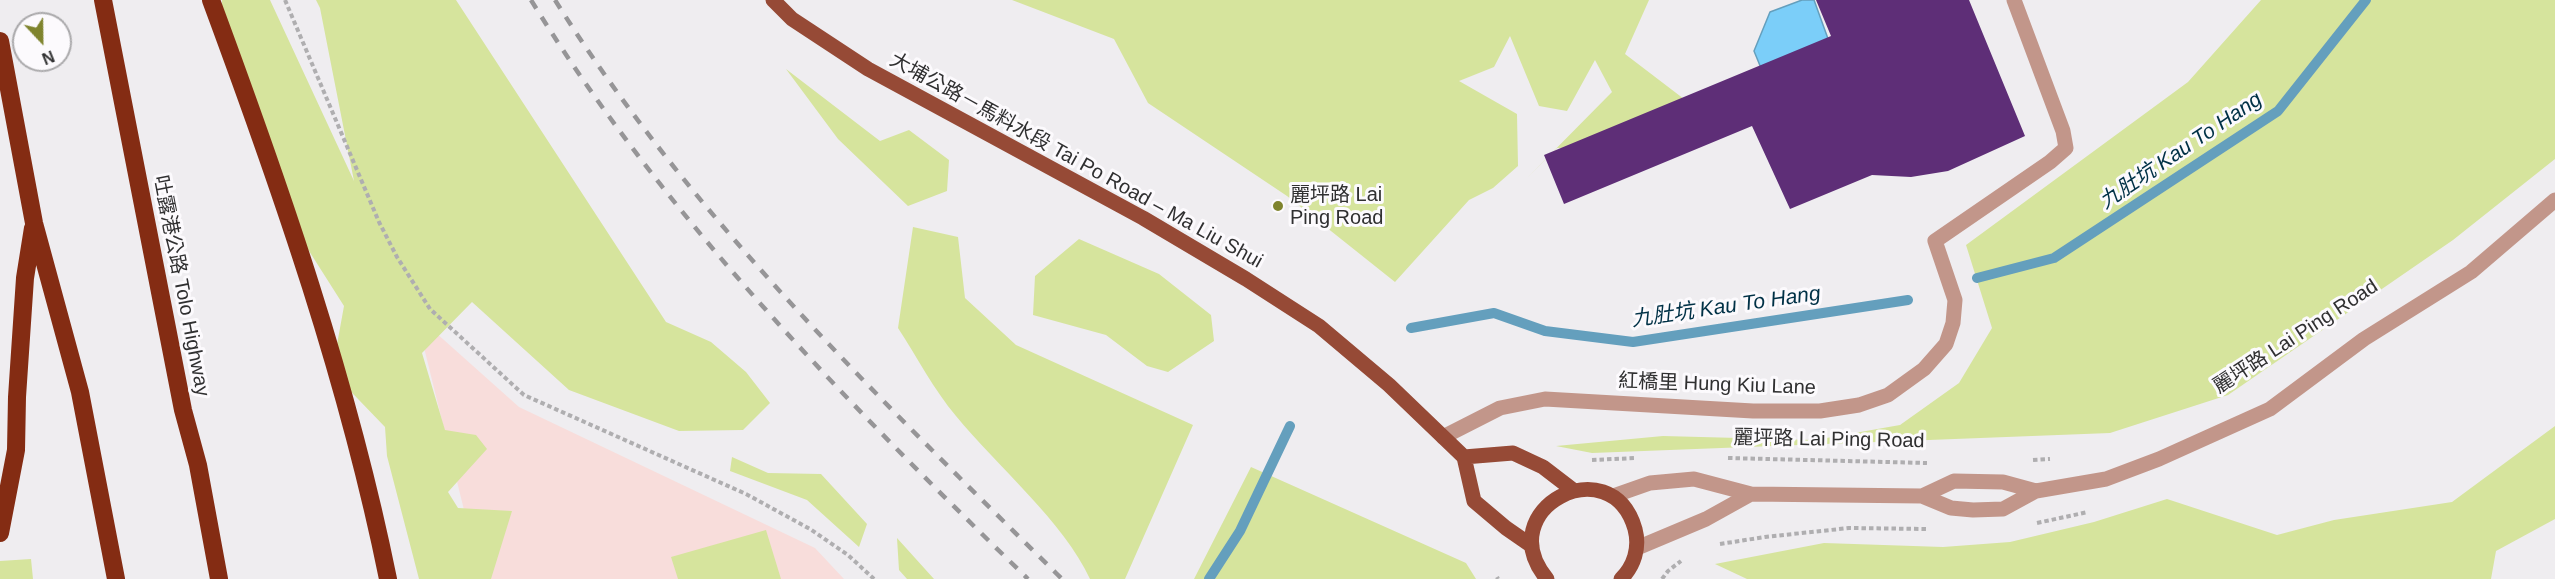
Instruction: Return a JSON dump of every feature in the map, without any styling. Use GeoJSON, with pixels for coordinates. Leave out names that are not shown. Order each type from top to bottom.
{"type":"FeatureCollection","features":[{"type":"Feature","properties":{"kind":"highway","name":"吐露港公路 Tolo Highway"},"geometry":{"type":"LineString","coordinates":[[103,0],[183,410],[198,465],[219,579]]}},
{"type":"Feature","properties":{"kind":"highway"},"geometry":{"type":"LineString","coordinates":[[211,0],[262,142],[327,340],[365,480],[387,579]]}},
{"type":"Feature","properties":{"kind":"highway"},"geometry":{"type":"LineString","coordinates":[[0,41],[34,223],[81,392],[116,579]]}},
{"type":"Feature","properties":{"kind":"highway"},"geometry":{"type":"LineString","coordinates":[[0,533],[16,450],[25,278],[34,223]]}},
{"type":"Feature","properties":{"kind":"main road","name":"大埔公路－馬料水段 Tai Po Road – Ma Liu Shui"},"geometry":{"type":"LineString","coordinates":[[773,0],[792,19],[868,69],[1143,218],[1246,279],[1319,326],[1389,385],[1464,457]]}},
{"type":"Feature","properties":{"kind":"main road"},"geometry":{"type":"LineString","coordinates":[[1532,546],[1474,501],[1464,457],[1513,453],[1543,467],[1573,490]]}},
{"type":"Feature","properties":{"kind":"main road"},"geometry":{"type":"LineString","coordinates":[[1547,579],[1538,568],[1532,546],[1535,524],[1543,509],[1558,496],[1573,490],[1591,490],[1613,495],[1632,518],[1637,548],[1634,561],[1620,579]]}},
{"type":"Feature","properties":{"kind":"street","name":"紅橋里 Hung Kiu Lane"},"geometry":{"type":"LineString","coordinates":[[1443,437],[1500,408],[1545,399],[1753,411],[1820,411],[1859,405],[1888,395],[1924,369],[1946,344],[1953,323],[1956,300],[1935,241],[2050,162],[2066,148],[2062,131],[2014,0]]}},
{"type":"Feature","properties":{"kind":"street","name":"麗坪路 Lai Ping Road"},"geometry":{"type":"LineString","coordinates":[[1613,495],[1650,483],[1694,479],[1751,494],[1922,496],[1951,508],[1973,510],[2003,508],[2036,491],[2106,479],[2159,459],[2270,409],[2364,339],[2471,272],[2555,200]]}},
{"type":"Feature","properties":{"kind":"street","name":"麗坪路 Lai Ping Road"},"geometry":{"type":"LineString","coordinates":[[1922,496],[1953,481],[2003,482],[2036,491]]}},
{"type":"Feature","properties":{"kind":"street","name":"麗坪路 Lai Ping Road"},"geometry":{"type":"LineString","coordinates":[[1637,548],[1706,519],[1751,494]]}},
{"type":"Feature","properties":{"kind":"path"},"geometry":{"type":"LineString","coordinates":[[285,0],[379,222],[397,257],[430,309],[449,328],[531,399],[746,494],[810,529],[848,555],[874,579]]}},
{"type":"Feature","properties":{"kind":"path"},"geometry":{"type":"LineString","coordinates":[[1592,460],[1647,457]]}},
{"type":"Feature","properties":{"kind":"path","name":"麗坪路 Lai Ping Road"},"geometry":{"type":"LineString","coordinates":[[1718,458],[1930,463]]}},
{"type":"Feature","properties":{"kind":"path"},"geometry":{"type":"LineString","coordinates":[[2031,461],[2053,458]]}},
{"type":"Feature","properties":{"kind":"shaded area"},"geometry":{"type":"Polygon","coordinates":[[[416,315],[519,407],[815,548],[844,579],[481,579],[416,315]]]}},
{"type":"Feature","properties":{"kind":"green space"},"geometry":{"type":"Polygon","coordinates":[[[222,0],[270,0],[354,181],[320,8],[316,0],[456,0],[666,322],[711,342],[746,372],[770,403],[743,430],[679,431],[569,390],[472,302],[422,353],[445,430],[476,435],[487,449],[448,492],[458,508],[512,511],[491,579],[419,579],[387,456],[385,427],[332,372],[344,306],[276,199],[222,55],[222,0]]]}},
{"type":"Feature","properties":{"kind":"green space"},"geometry":{"type":"Polygon","coordinates":[[[1012,0],[1649,0],[1625,54],[1684,99],[1579,148],[1557,148],[1527,178],[1612,92],[1595,60],[1567,111],[1539,106],[1510,36],[1494,67],[1459,81],[1517,114],[1518,166],[1493,188],[1469,200],[1395,282],[1287,196],[1148,103],[1114,39],[1012,0]]]}},
{"type":"Feature","properties":{"kind":"green space"},"geometry":{"type":"Polygon","coordinates":[[[2261,0],[2555,0],[2555,159],[2453,240],[2228,395],[2110,433],[1592,453],[1556,446],[1663,436],[1815,440],[1900,425],[1959,383],[1992,328],[1966,245],[2188,82],[2261,0]]]}},
{"type":"Feature","properties":{"kind":"green space"},"geometry":{"type":"Polygon","coordinates":[[[786,69],[880,141],[909,130],[949,160],[947,191],[908,206],[838,139],[786,69]]]}},
{"type":"Feature","properties":{"kind":"green space"},"geometry":{"type":"Polygon","coordinates":[[[913,227],[958,237],[965,298],[1016,345],[1193,425],[1125,579],[1090,579],[1064,537],[1047,516],[948,406],[898,328],[913,227]]]}},
{"type":"Feature","properties":{"kind":"green space"},"geometry":{"type":"Polygon","coordinates":[[[1079,239],[1159,274],[1211,315],[1214,341],[1168,372],[1147,366],[1106,335],[1033,315],[1035,276],[1079,239]]]}},
{"type":"Feature","properties":{"kind":"green space"},"geometry":{"type":"Polygon","coordinates":[[[2555,426],[2555,519],[2496,551],[2491,579],[1747,579],[1715,564],[1824,543],[1943,547],[2010,542],[2094,522],[2167,499],[2277,535],[2334,520],[2452,502],[2555,426]]]}},
{"type":"Feature","properties":{"kind":"green space"},"geometry":{"type":"Polygon","coordinates":[[[732,457],[768,473],[821,474],[867,524],[859,547],[807,500],[730,471],[732,457]]]}},
{"type":"Feature","properties":{"kind":"green space"},"geometry":{"type":"Polygon","coordinates":[[[1251,467],[1466,563],[1476,579],[1194,579],[1251,467]]]}},
{"type":"Feature","properties":{"kind":"green space"},"geometry":{"type":"Polygon","coordinates":[[[766,530],[781,579],[678,579],[671,557],[766,530]]]}},
{"type":"Feature","properties":{"kind":"green space"},"geometry":{"type":"Polygon","coordinates":[[[897,538],[934,579],[907,579],[899,570],[897,538]]]}},
{"type":"Feature","properties":{"kind":"green space"},"geometry":{"type":"Polygon","coordinates":[[[31,559],[33,579],[0,579],[0,561],[31,559]]]}},
{"type":"Feature","properties":{"kind":"water"},"geometry":{"type":"Polygon","coordinates":[[[1802,0],[1814,0],[1831,47],[1763,73],[1754,51],[1770,12],[1802,0]]]}},
{"type":"Feature","properties":{"kind":"building"},"geometry":{"type":"Polygon","coordinates":[[[1816,0],[1969,0],[2025,136],[1948,171],[1911,177],[1872,175],[1790,209],[1752,126],[1564,204],[1544,155],[1831,36],[1816,0]]]}},
{"type":"Feature","properties":{"kind":"waterway","name":"九肚坑 Kau To Hang"},"geometry":{"type":"LineString","coordinates":[[1977,278],[2054,258],[2278,111],[2366,0]]}},
{"type":"Feature","properties":{"kind":"waterway","name":"九肚坑 Kau To Hang"},"geometry":{"type":"LineString","coordinates":[[1411,328],[1494,313],[1545,331],[1633,342],[1908,300]]}},
{"type":"Feature","properties":{"kind":"waterway","name":"九肚坑 Kau To Hang"},"geometry":{"type":"LineString","coordinates":[[1209,579],[1240,531],[1290,426]]}},
{"type":"Feature","properties":{"kind":"railway"},"geometry":{"type":"LineString","coordinates":[[531,0],[583,80],[639,157],[699,232],[826,375],[1028,579]]}},
{"type":"Feature","properties":{"kind":"railway"},"geometry":{"type":"LineString","coordinates":[[555,0],[609,81],[667,158],[728,232],[858,374],[1062,579]]}},
{"type":"Feature","properties":{"kind":"place","name":"麗坪路 Lai Ping Road"},"geometry":{"type":"Point","coordinates":[1278,206]}}]}
